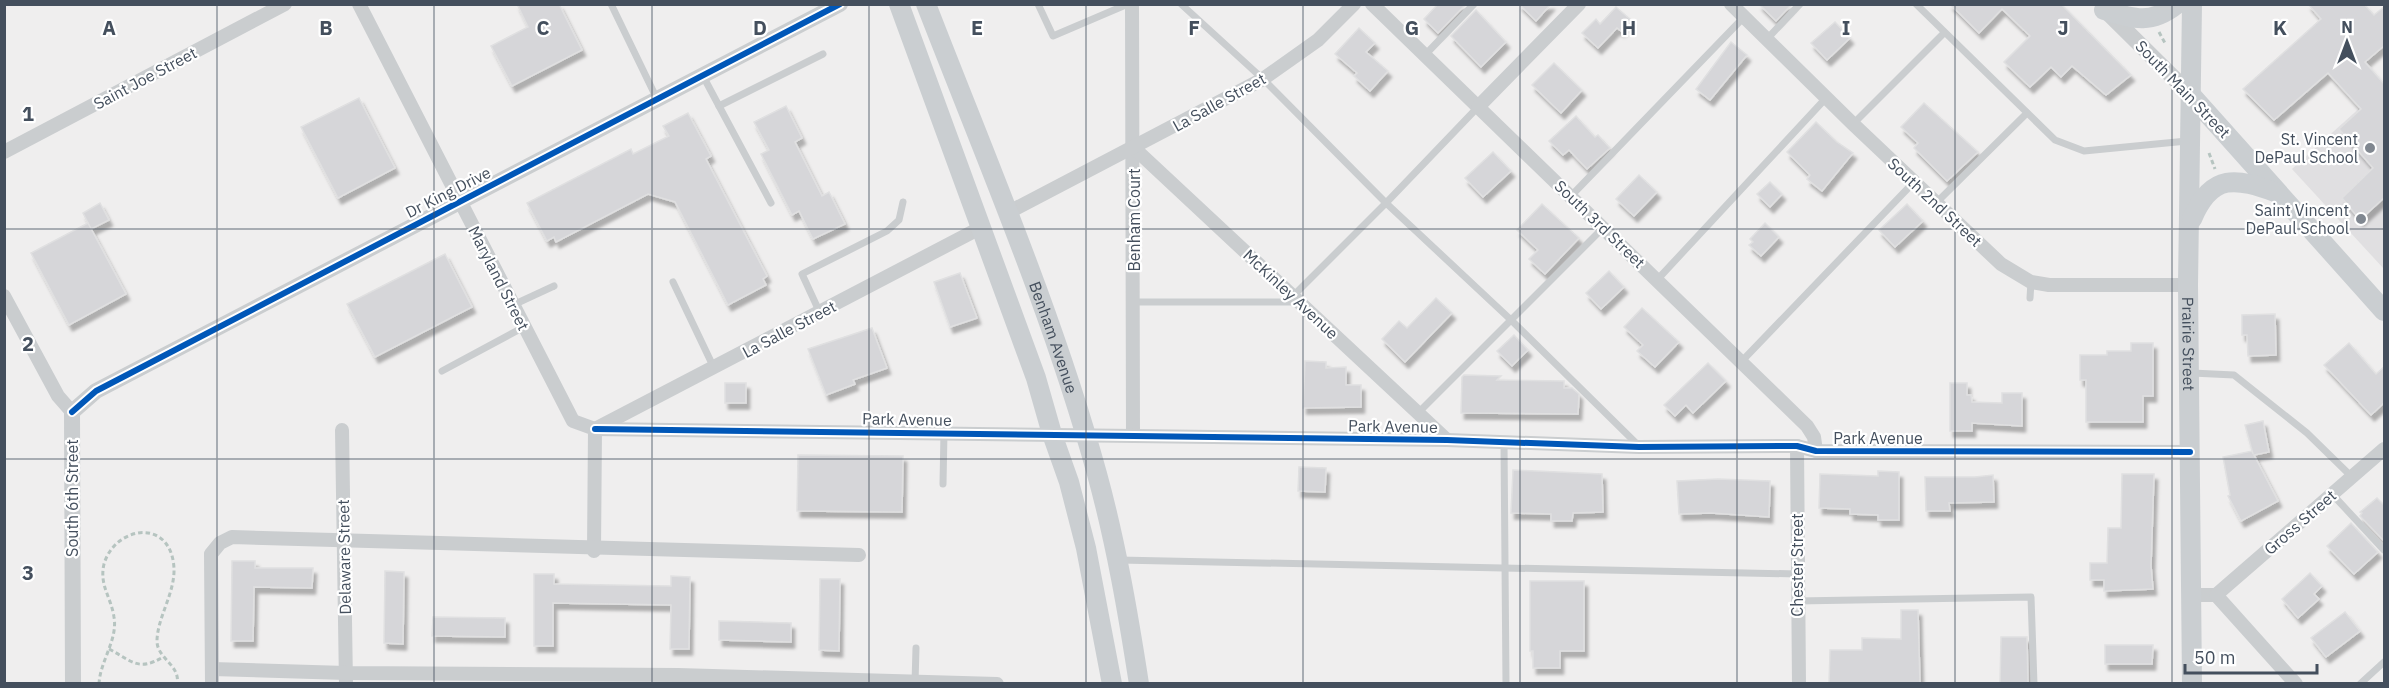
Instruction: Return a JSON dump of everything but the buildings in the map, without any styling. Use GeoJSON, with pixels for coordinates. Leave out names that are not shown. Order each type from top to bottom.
{"type":"FeatureCollection","features":[{"type":"Feature","properties":{"kind":"main road","name":"Benham Avenue"},"geometry":{"type":"LineString","coordinates":[[899,4],[1036,378],[1069,482],[1099,608],[1112,684]]}},
{"type":"Feature","properties":{"kind":"main road","name":"Benham Avenue"},"geometry":{"type":"LineString","coordinates":[[926,4],[1061,358],[1085,435],[1117,560],[1139,684]]}},
{"type":"Feature","properties":{"kind":"main road"},"geometry":{"type":"LineString","coordinates":[[2102,7],[2127,17],[2145,20],[2161,15],[2177,4]]}},
{"type":"Feature","properties":{"kind":"main road","name":"Prairie Street"},"geometry":{"type":"LineString","coordinates":[[2192,4],[2188,285],[2192,684]]}},
{"type":"Feature","properties":{"kind":"main road","name":"South Main Street"},"geometry":{"type":"LineString","coordinates":[[2190,94],[2385,311]]}},
{"type":"Feature","properties":{"kind":"main road"},"geometry":{"type":"LineString","coordinates":[[2189,227],[2200,199],[2210,190],[2227,182],[2246,182],[2279,193]]}},
{"type":"Feature","properties":{"kind":"street","name":"Saint Joe Street"},"geometry":{"type":"LineString","coordinates":[[4,152],[285,4]]}},
{"type":"Feature","properties":{"kind":"street","name":"Maryland Street"},"geometry":{"type":"LineString","coordinates":[[359,4],[573,421],[595,429]]}},
{"type":"Feature","properties":{"kind":"street","name":"Dr King Drive"},"geometry":{"type":"LineString","coordinates":[[72,412],[96,391],[840,4]]}},
{"type":"Feature","properties":{"kind":"street","name":"Benham Court"},"geometry":{"type":"LineString","coordinates":[[1130,4],[1134,148],[1134,436]]}},
{"type":"Feature","properties":{"kind":"street","name":"La Salle Street"},"geometry":{"type":"LineString","coordinates":[[1007,213],[1263,79],[1318,40],[1354,4]]}},
{"type":"Feature","properties":{"kind":"street","name":"South 3rd Street"},"geometry":{"type":"LineString","coordinates":[[1372,4],[1806,426],[1814,437],[1816,452]]}},
{"type":"Feature","properties":{"kind":"street"},"geometry":{"type":"LineString","coordinates":[[1478,107],[1579,4]]}},
{"type":"Feature","properties":{"kind":"street","name":"South 2nd Street"},"geometry":{"type":"LineString","coordinates":[[1731,4],[1853,124],[2001,264],[2031,282],[2049,285],[2078,288],[2188,285]]}},
{"type":"Feature","properties":{"kind":"street","name":"South Main Street"},"geometry":{"type":"LineString","coordinates":[[2102,7],[2190,94]]}},
{"type":"Feature","properties":{"kind":"street","name":"McKinley Avenue"},"geometry":{"type":"LineString","coordinates":[[1134,148],[1447,440]]}},
{"type":"Feature","properties":{"kind":"street","name":"La Salle Street"},"geometry":{"type":"LineString","coordinates":[[595,429],[982,227]]}},
{"type":"Feature","properties":{"kind":"street"},"geometry":{"type":"LineString","coordinates":[[4,296],[58,396],[72,412]]}},
{"type":"Feature","properties":{"kind":"street","name":"South 6th Street"},"geometry":{"type":"LineString","coordinates":[[72,412],[73,684]]}},
{"type":"Feature","properties":{"kind":"street"},"geometry":{"type":"LineString","coordinates":[[594,549],[595,429]]}},
{"type":"Feature","properties":{"kind":"street","name":"Park Avenue"},"geometry":{"type":"LineString","coordinates":[[595,429],[1447,440],[1639,447],[1797,447],[1816,452],[2190,452]]}},
{"type":"Feature","properties":{"kind":"street","name":"Delaware Street"},"geometry":{"type":"LineString","coordinates":[[342,430],[346,678]]}},
{"type":"Feature","properties":{"kind":"street","name":"Chester Street"},"geometry":{"type":"LineString","coordinates":[[1797,447],[1799,684]]}},
{"type":"Feature","properties":{"kind":"street","name":"Gross Street"},"geometry":{"type":"LineString","coordinates":[[2216,595],[2385,449]]}},
{"type":"Feature","properties":{"kind":"street"},"geometry":{"type":"LineString","coordinates":[[212,684],[211,554],[220,543],[232,537],[859,555]]}},
{"type":"Feature","properties":{"kind":"street"},"geometry":{"type":"LineString","coordinates":[[2192,595],[2216,595],[2296,684]]}},
{"type":"Feature","properties":{"kind":"street"},"geometry":{"type":"LineString","coordinates":[[212,669],[346,678],[678,679],[997,684]]}},
{"type":"Feature","properties":{"kind":"lane"},"geometry":{"type":"LineString","coordinates":[[611,4],[657,99]]}},
{"type":"Feature","properties":{"kind":"lane"},"geometry":{"type":"LineString","coordinates":[[1038,4],[1053,36],[1130,4]]}},
{"type":"Feature","properties":{"kind":"lane"},"geometry":{"type":"LineString","coordinates":[[1181,4],[1263,79],[1386,203],[1510,319],[1639,447]]}},
{"type":"Feature","properties":{"kind":"lane"},"geometry":{"type":"LineString","coordinates":[[1425,55],[1474,4]]}},
{"type":"Feature","properties":{"kind":"lane"},"geometry":{"type":"LineString","coordinates":[[1767,39],[1800,4]]}},
{"type":"Feature","properties":{"kind":"lane"},"geometry":{"type":"LineString","coordinates":[[1916,4],[2055,140],[2084,151],[2190,140]]}},
{"type":"Feature","properties":{"kind":"lane"},"geometry":{"type":"LineString","coordinates":[[1571,196],[1744,17]]}},
{"type":"Feature","properties":{"kind":"lane"},"geometry":{"type":"LineString","coordinates":[[1853,124],[1944,33]]}},
{"type":"Feature","properties":{"kind":"lane"},"geometry":{"type":"LineString","coordinates":[[718,106],[823,54]]}},
{"type":"Feature","properties":{"kind":"lane"},"geometry":{"type":"LineString","coordinates":[[702,76],[771,203]]}},
{"type":"Feature","properties":{"kind":"lane"},"geometry":{"type":"LineString","coordinates":[[1657,280],[1827,97]]}},
{"type":"Feature","properties":{"kind":"lane"},"geometry":{"type":"LineString","coordinates":[[1134,302],[1296,299],[1478,107]]}},
{"type":"Feature","properties":{"kind":"lane"},"geometry":{"type":"LineString","coordinates":[[1936,203],[2027,113]]}},
{"type":"Feature","properties":{"kind":"lane"},"geometry":{"type":"LineString","coordinates":[[1741,362],[1914,182]]}},
{"type":"Feature","properties":{"kind":"lane"},"geometry":{"type":"LineString","coordinates":[[820,313],[802,274],[887,231],[899,220],[903,202]]}},
{"type":"Feature","properties":{"kind":"lane"},"geometry":{"type":"LineString","coordinates":[[1419,413],[1510,319],[1604,228]]}},
{"type":"Feature","properties":{"kind":"lane"},"geometry":{"type":"LineString","coordinates":[[673,282],[714,368]]}},
{"type":"Feature","properties":{"kind":"lane"},"geometry":{"type":"LineString","coordinates":[[2030,298],[2031,282]]}},
{"type":"Feature","properties":{"kind":"lane"},"geometry":{"type":"LineString","coordinates":[[513,305],[554,286]]}},
{"type":"Feature","properties":{"kind":"lane"},"geometry":{"type":"LineString","coordinates":[[442,371],[524,327]]}},
{"type":"Feature","properties":{"kind":"lane"},"geometry":{"type":"LineString","coordinates":[[2189,373],[2234,375],[2307,433],[2352,477]]}},
{"type":"Feature","properties":{"kind":"lane"},"geometry":{"type":"LineString","coordinates":[[943,484],[944,433]]}},
{"type":"Feature","properties":{"kind":"lane"},"geometry":{"type":"LineString","coordinates":[[1504,442],[1506,684]]}},
{"type":"Feature","properties":{"kind":"lane"},"geometry":{"type":"LineString","coordinates":[[2332,494],[2385,550]]}},
{"type":"Feature","properties":{"kind":"lane"},"geometry":{"type":"LineString","coordinates":[[1117,560],[1797,574]]}},
{"type":"Feature","properties":{"kind":"lane"},"geometry":{"type":"LineString","coordinates":[[1797,601],[2031,597],[2034,684]]}},
{"type":"Feature","properties":{"kind":"lane"},"geometry":{"type":"LineString","coordinates":[[915,682],[916,648]]}},
{"type":"Feature","properties":{"kind":"lane"},"geometry":{"type":"LineString","coordinates":[[2360,684],[2385,662]]}},
{"type":"Feature","properties":{"kind":"path"},"geometry":{"type":"LineString","coordinates":[[2158,31],[2167,49]]}},
{"type":"Feature","properties":{"kind":"path"},"geometry":{"type":"LineString","coordinates":[[2208,152],[2216,171]]}},
{"type":"Feature","properties":{"kind":"path"},"geometry":{"type":"LineString","coordinates":[[99,684],[99,673],[114,632],[114,617],[104,590],[102,575],[105,561],[114,548],[126,538],[142,532],[155,533],[165,542],[172,555],[174,571],[158,630],[157,643],[163,657],[174,668],[178,679],[177,684]]}},
{"type":"Feature","properties":{"kind":"path"},"geometry":{"type":"LineString","coordinates":[[109,649],[137,664],[150,665],[163,657]]}},
{"type":"Feature","properties":{"kind":"shaded area","name":"Saint Vincent DePaul School"},"geometry":{"type":"Polygon","coordinates":[[[2384,86],[2384,269],[2292,169],[2384,86]]]}},
{"type":"Feature","properties":{"kind":"cycle path"},"geometry":{"type":"LineString","coordinates":[[72,412],[96,391],[840,4]]}},
{"type":"Feature","properties":{"kind":"cycle path"},"geometry":{"type":"LineString","coordinates":[[595,429],[1447,440],[1639,447],[1797,446],[1816,451],[2190,452]]}},
{"type":"Feature","properties":{"kind":"place","name":"St. Vincent DePaul School"},"geometry":{"type":"Point","coordinates":[2370,148]}},
{"type":"Feature","properties":{"kind":"place","name":"Saint Vincent DePaul School"},"geometry":{"type":"Point","coordinates":[2361,219]}}]}
